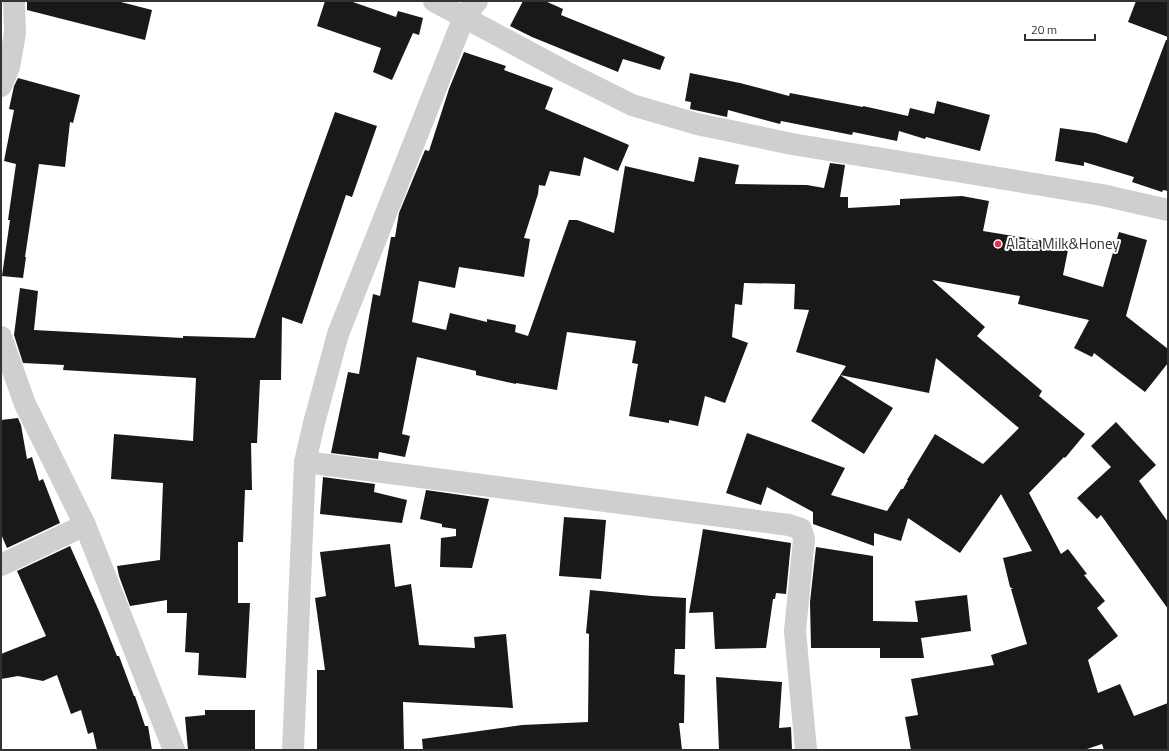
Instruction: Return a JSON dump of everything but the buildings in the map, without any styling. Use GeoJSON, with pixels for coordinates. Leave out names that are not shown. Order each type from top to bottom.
{"type":"FeatureCollection","features":[{"type":"Feature","properties":{"kind":"street"},"geometry":{"type":"LineString","coordinates":[[1,86],[9,67],[15,33],[14,1]]}},
{"type":"Feature","properties":{"kind":"street"},"geometry":{"type":"LineString","coordinates":[[434,1],[470,9],[566,72],[632,105],[697,124],[792,144],[1102,196],[1168,210]]}},
{"type":"Feature","properties":{"kind":"street"},"geometry":{"type":"LineString","coordinates":[[293,750],[305,462],[314,423],[338,334],[470,9]]}},
{"type":"Feature","properties":{"kind":"street"},"geometry":{"type":"LineString","coordinates":[[1,337],[25,404],[85,525],[174,750]]}},
{"type":"Feature","properties":{"kind":"street"},"geometry":{"type":"LineString","coordinates":[[305,462],[789,525],[801,529],[804,539],[795,631],[806,750]]}},
{"type":"Feature","properties":{"kind":"street"},"geometry":{"type":"LineString","coordinates":[[1,565],[85,525]]}},
{"type":"Feature","properties":{"kind":"place","name":"Alata Milk&Honey"},"geometry":{"type":"Point","coordinates":[998,244]}}]}
